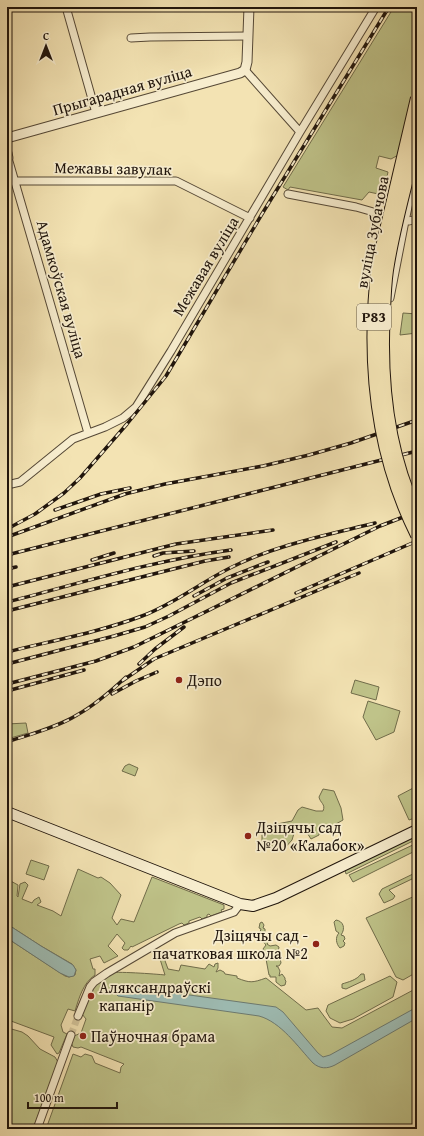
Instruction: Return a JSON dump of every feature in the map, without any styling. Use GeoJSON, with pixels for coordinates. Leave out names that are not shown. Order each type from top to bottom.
{"type":"FeatureCollection","features":[{"type":"Feature","properties":{"kind":"highway","name":"вуліца Зубачова"},"geometry":{"type":"LineString","coordinates":[[417,98],[378,264],[374,348],[377,401],[384,441],[400,496],[417,535]]}},
{"type":"Feature","properties":{"kind":"highway","name":"вуліца Зубачова"},"geometry":{"type":"LineString","coordinates":[[417,139],[388,264],[383,322],[383,354],[386,400],[392,439],[400,469],[417,514]]}},
{"type":"Feature","properties":{"kind":"main road"},"geometry":{"type":"LineString","coordinates":[[7,812],[240,904],[253,906],[276,898],[417,830]]}},
{"type":"Feature","properties":{"kind":"street"},"geometry":{"type":"LineString","coordinates":[[66,7],[96,113]]}},
{"type":"Feature","properties":{"kind":"street"},"geometry":{"type":"LineString","coordinates":[[249,7],[247,62],[245,70],[300,132]]}},
{"type":"Feature","properties":{"kind":"street","name":"Межавая вуліца"},"geometry":{"type":"LineString","coordinates":[[7,485],[20,482],[73,439],[105,427],[123,418],[136,407],[171,351],[300,132],[376,7]]}},
{"type":"Feature","properties":{"kind":"street"},"geometry":{"type":"LineString","coordinates":[[131,38],[248,36]]}},
{"type":"Feature","properties":{"kind":"street","name":"Прыгарадная вуліца"},"geometry":{"type":"LineString","coordinates":[[7,138],[240,73],[245,70]]}},
{"type":"Feature","properties":{"kind":"street","name":"Адамкоўская вуліца"},"geometry":{"type":"LineString","coordinates":[[7,156],[16,181],[88,433]]}},
{"type":"Feature","properties":{"kind":"street"},"geometry":{"type":"LineString","coordinates":[[379,369],[379,325],[388,311],[417,166]]}},
{"type":"Feature","properties":{"kind":"street","name":"Межавы завулак"},"geometry":{"type":"LineString","coordinates":[[16,181],[176,181],[250,218]]}},
{"type":"Feature","properties":{"kind":"street"},"geometry":{"type":"LineString","coordinates":[[288,194],[356,207],[405,221],[417,219]]}},
{"type":"Feature","properties":{"kind":"street"},"geometry":{"type":"LineString","coordinates":[[78,1016],[90,987],[94,982],[107,973],[175,933],[234,912],[240,904]]}},
{"type":"Feature","properties":{"kind":"street"},"geometry":{"type":"LineString","coordinates":[[37,1129],[71,1035]]}},
{"type":"Feature","properties":{"kind":"green space"},"geometry":{"type":"Polygon","coordinates":[[[394,7],[417,7],[417,130],[413,147],[391,159],[379,156],[376,168],[388,172],[383,195],[369,192],[362,200],[290,187],[288,190],[283,187],[394,7]]]}},
{"type":"Feature","properties":{"kind":"green space"},"geometry":{"type":"Polygon","coordinates":[[[403,313],[417,314],[417,333],[400,335],[403,313]]]}},
{"type":"Feature","properties":{"kind":"green space"},"geometry":{"type":"Polygon","coordinates":[[[355,680],[379,687],[376,700],[351,693],[355,680]]]}},
{"type":"Feature","properties":{"kind":"green space"},"geometry":{"type":"Polygon","coordinates":[[[368,701],[400,711],[394,732],[376,740],[363,717],[368,701]]]}},
{"type":"Feature","properties":{"kind":"green space"},"geometry":{"type":"Polygon","coordinates":[[[26,723],[28,733],[7,739],[7,724],[26,723]]]}},
{"type":"Feature","properties":{"kind":"green space"},"geometry":{"type":"Polygon","coordinates":[[[129,764],[138,768],[135,776],[122,771],[125,766],[129,764]]]}},
{"type":"Feature","properties":{"kind":"green space"},"geometry":{"type":"Polygon","coordinates":[[[417,786],[417,817],[409,820],[398,796],[417,786]]]}},
{"type":"Feature","properties":{"kind":"green space"},"geometry":{"type":"Polygon","coordinates":[[[323,789],[334,791],[341,808],[343,820],[329,828],[323,825],[319,827],[319,835],[311,839],[304,828],[295,830],[292,840],[283,850],[262,847],[262,832],[272,825],[292,821],[298,810],[302,807],[316,811],[323,811],[323,805],[319,797],[323,789]]]}},
{"type":"Feature","properties":{"kind":"green space"},"geometry":{"type":"Polygon","coordinates":[[[417,835],[417,839],[346,874],[345,870],[417,835]]]}},
{"type":"Feature","properties":{"kind":"green space"},"geometry":{"type":"Polygon","coordinates":[[[417,843],[417,850],[353,882],[349,875],[417,843]]]}},
{"type":"Feature","properties":{"kind":"green space"},"geometry":{"type":"Polygon","coordinates":[[[31,860],[49,866],[44,880],[26,874],[31,860]]]}},
{"type":"Feature","properties":{"kind":"green space"},"geometry":{"type":"Polygon","coordinates":[[[78,869],[98,878],[101,877],[110,883],[121,895],[112,918],[117,925],[121,919],[134,922],[152,877],[224,905],[224,909],[221,910],[222,912],[211,916],[209,914],[207,917],[202,919],[200,917],[189,921],[189,923],[184,925],[182,923],[179,924],[132,947],[131,946],[128,950],[124,950],[122,948],[125,943],[117,934],[108,946],[118,956],[104,963],[100,956],[90,959],[93,969],[95,969],[95,975],[84,986],[75,1011],[68,1009],[61,1025],[63,1032],[67,1034],[59,1053],[57,1054],[51,1045],[54,1037],[11,1021],[8,1028],[22,1032],[28,1036],[40,1049],[55,1057],[58,1062],[33,1129],[7,1129],[7,938],[65,976],[69,977],[75,975],[76,970],[72,964],[7,924],[7,879],[18,885],[18,897],[20,884],[25,882],[28,885],[22,899],[32,903],[39,897],[41,902],[37,905],[53,911],[61,916],[78,869]]]}},
{"type":"Feature","properties":{"kind":"green space"},"geometry":{"type":"Polygon","coordinates":[[[417,870],[417,880],[414,878],[389,890],[395,896],[393,899],[384,903],[379,894],[382,889],[415,873],[417,870]]]}},
{"type":"Feature","properties":{"kind":"green space"},"geometry":{"type":"Polygon","coordinates":[[[417,895],[417,972],[403,980],[396,977],[366,918],[417,895]]]}},
{"type":"Feature","properties":{"kind":"green space"},"geometry":{"type":"Polygon","coordinates":[[[336,920],[343,925],[343,932],[341,935],[344,936],[345,939],[343,941],[345,943],[344,946],[340,948],[336,940],[339,933],[336,931],[334,922],[336,920]]]}},
{"type":"Feature","properties":{"kind":"green space"},"geometry":{"type":"Polygon","coordinates":[[[262,922],[264,925],[263,928],[265,929],[265,935],[269,941],[267,944],[270,946],[276,945],[279,947],[278,952],[274,955],[277,955],[280,958],[281,963],[279,966],[276,966],[280,971],[279,976],[282,974],[285,978],[285,985],[281,986],[276,982],[276,977],[270,977],[269,975],[266,959],[269,958],[265,955],[263,949],[266,945],[260,932],[261,929],[259,928],[260,923],[262,922]]]}},
{"type":"Feature","properties":{"kind":"green space"},"geometry":{"type":"Polygon","coordinates":[[[164,958],[168,969],[179,971],[181,965],[205,969],[209,964],[214,967],[215,964],[218,963],[216,972],[220,970],[225,974],[237,976],[237,978],[248,982],[254,982],[266,978],[306,1010],[318,1008],[332,1027],[342,1028],[417,988],[417,1129],[46,1129],[73,1054],[81,1057],[85,1054],[92,1056],[95,1063],[120,1073],[121,1067],[124,1064],[81,1047],[73,1047],[71,1042],[74,1036],[81,1033],[86,1019],[82,1014],[95,986],[104,976],[112,972],[165,975],[160,959],[164,958]]]}},
{"type":"Feature","properties":{"kind":"green space"},"geometry":{"type":"Polygon","coordinates":[[[361,974],[364,974],[365,980],[346,989],[342,988],[342,984],[350,982],[361,974]]]}},
{"type":"Feature","properties":{"kind":"green space"},"geometry":{"type":"Polygon","coordinates":[[[390,976],[397,982],[393,997],[353,1019],[340,1023],[330,1018],[326,1011],[328,1005],[390,976]]]}},
{"type":"Feature","properties":{"kind":"water"},"geometry":{"type":"Polygon","coordinates":[[[7,924],[73,965],[76,970],[74,976],[69,977],[60,973],[7,938],[7,924]]]}},
{"type":"Feature","properties":{"kind":"water"},"geometry":{"type":"Polygon","coordinates":[[[122,987],[276,1007],[283,1012],[323,1057],[330,1055],[417,1007],[417,1018],[335,1065],[324,1068],[313,1063],[282,1029],[267,1019],[259,1016],[118,996],[115,993],[116,990],[122,987]]]}},
{"type":"Feature","properties":{"kind":"tunnel"},"geometry":{"type":"LineString","coordinates":[[71,1035],[78,1016]]}},
{"type":"Feature","properties":{"kind":"railway"},"geometry":{"type":"LineString","coordinates":[[7,529],[35,514],[64,493],[80,478],[166,376],[262,214],[389,7]]}},
{"type":"Feature","properties":{"kind":"railway"},"geometry":{"type":"LineString","coordinates":[[7,537],[125,494],[165,484],[263,466],[309,455],[351,443],[417,420]]}},
{"type":"Feature","properties":{"kind":"railway"},"geometry":{"type":"LineString","coordinates":[[7,555],[417,451]]}},
{"type":"Feature","properties":{"kind":"railway"},"geometry":{"type":"LineString","coordinates":[[55,510],[101,494],[130,488]]}},
{"type":"Feature","properties":{"kind":"railway"},"geometry":{"type":"LineString","coordinates":[[7,684],[96,661],[134,647],[380,526],[411,514]]}},
{"type":"Feature","properties":{"kind":"railway"},"geometry":{"type":"LineString","coordinates":[[7,652],[92,632],[126,622],[165,606],[219,574],[247,560],[301,541],[375,523]]}},
{"type":"Feature","properties":{"kind":"railway"},"geometry":{"type":"LineString","coordinates":[[7,587],[176,544],[273,530]]}},
{"type":"Feature","properties":{"kind":"railway"},"geometry":{"type":"LineString","coordinates":[[296,593],[417,541]]}},
{"type":"Feature","properties":{"kind":"railway"},"geometry":{"type":"LineString","coordinates":[[7,664],[145,627],[231,583],[336,542]]}},
{"type":"Feature","properties":{"kind":"railway"},"geometry":{"type":"LineString","coordinates":[[7,602],[146,566],[203,554],[231,550]]}},
{"type":"Feature","properties":{"kind":"railway"},"geometry":{"type":"LineString","coordinates":[[154,556],[163,553],[194,551]]}},
{"type":"Feature","properties":{"kind":"railway"},"geometry":{"type":"LineString","coordinates":[[92,560],[114,553]]}},
{"type":"Feature","properties":{"kind":"railway"},"geometry":{"type":"LineString","coordinates":[[7,611],[205,561],[229,557]]}},
{"type":"Feature","properties":{"kind":"railway"},"geometry":{"type":"LineString","coordinates":[[194,596],[227,578],[268,562]]}},
{"type":"Feature","properties":{"kind":"railway"},"geometry":{"type":"LineString","coordinates":[[7,569],[16,567]]}},
{"type":"Feature","properties":{"kind":"railway"},"geometry":{"type":"LineString","coordinates":[[122,681],[154,659],[359,573]]}},
{"type":"Feature","properties":{"kind":"railway"},"geometry":{"type":"LineString","coordinates":[[139,664],[155,649],[184,627]]}},
{"type":"Feature","properties":{"kind":"railway"},"geometry":{"type":"LineString","coordinates":[[7,691],[84,670]]}},
{"type":"Feature","properties":{"kind":"railway"},"geometry":{"type":"LineString","coordinates":[[112,694],[157,672]]}},
{"type":"Feature","properties":{"kind":"railway"},"geometry":{"type":"LineString","coordinates":[[7,742],[61,723],[84,711],[109,693],[126,677]]}},
{"type":"Feature","properties":{"kind":"place","name":"Дэпо"},"geometry":{"type":"Point","coordinates":[179,680]}},
{"type":"Feature","properties":{"kind":"place","name":"Дзіцячы сад №20 «Калабок»"},"geometry":{"type":"Point","coordinates":[248,836]}},
{"type":"Feature","properties":{"kind":"place","name":"Дзіцячы сад - пачатковая школа №2"},"geometry":{"type":"Point","coordinates":[316,944]}},
{"type":"Feature","properties":{"kind":"place","name":"Аляксандраўскі капанір"},"geometry":{"type":"Point","coordinates":[91,996]}},
{"type":"Feature","properties":{"kind":"place","name":"Паўночная брама"},"geometry":{"type":"Point","coordinates":[83,1036]}}]}
